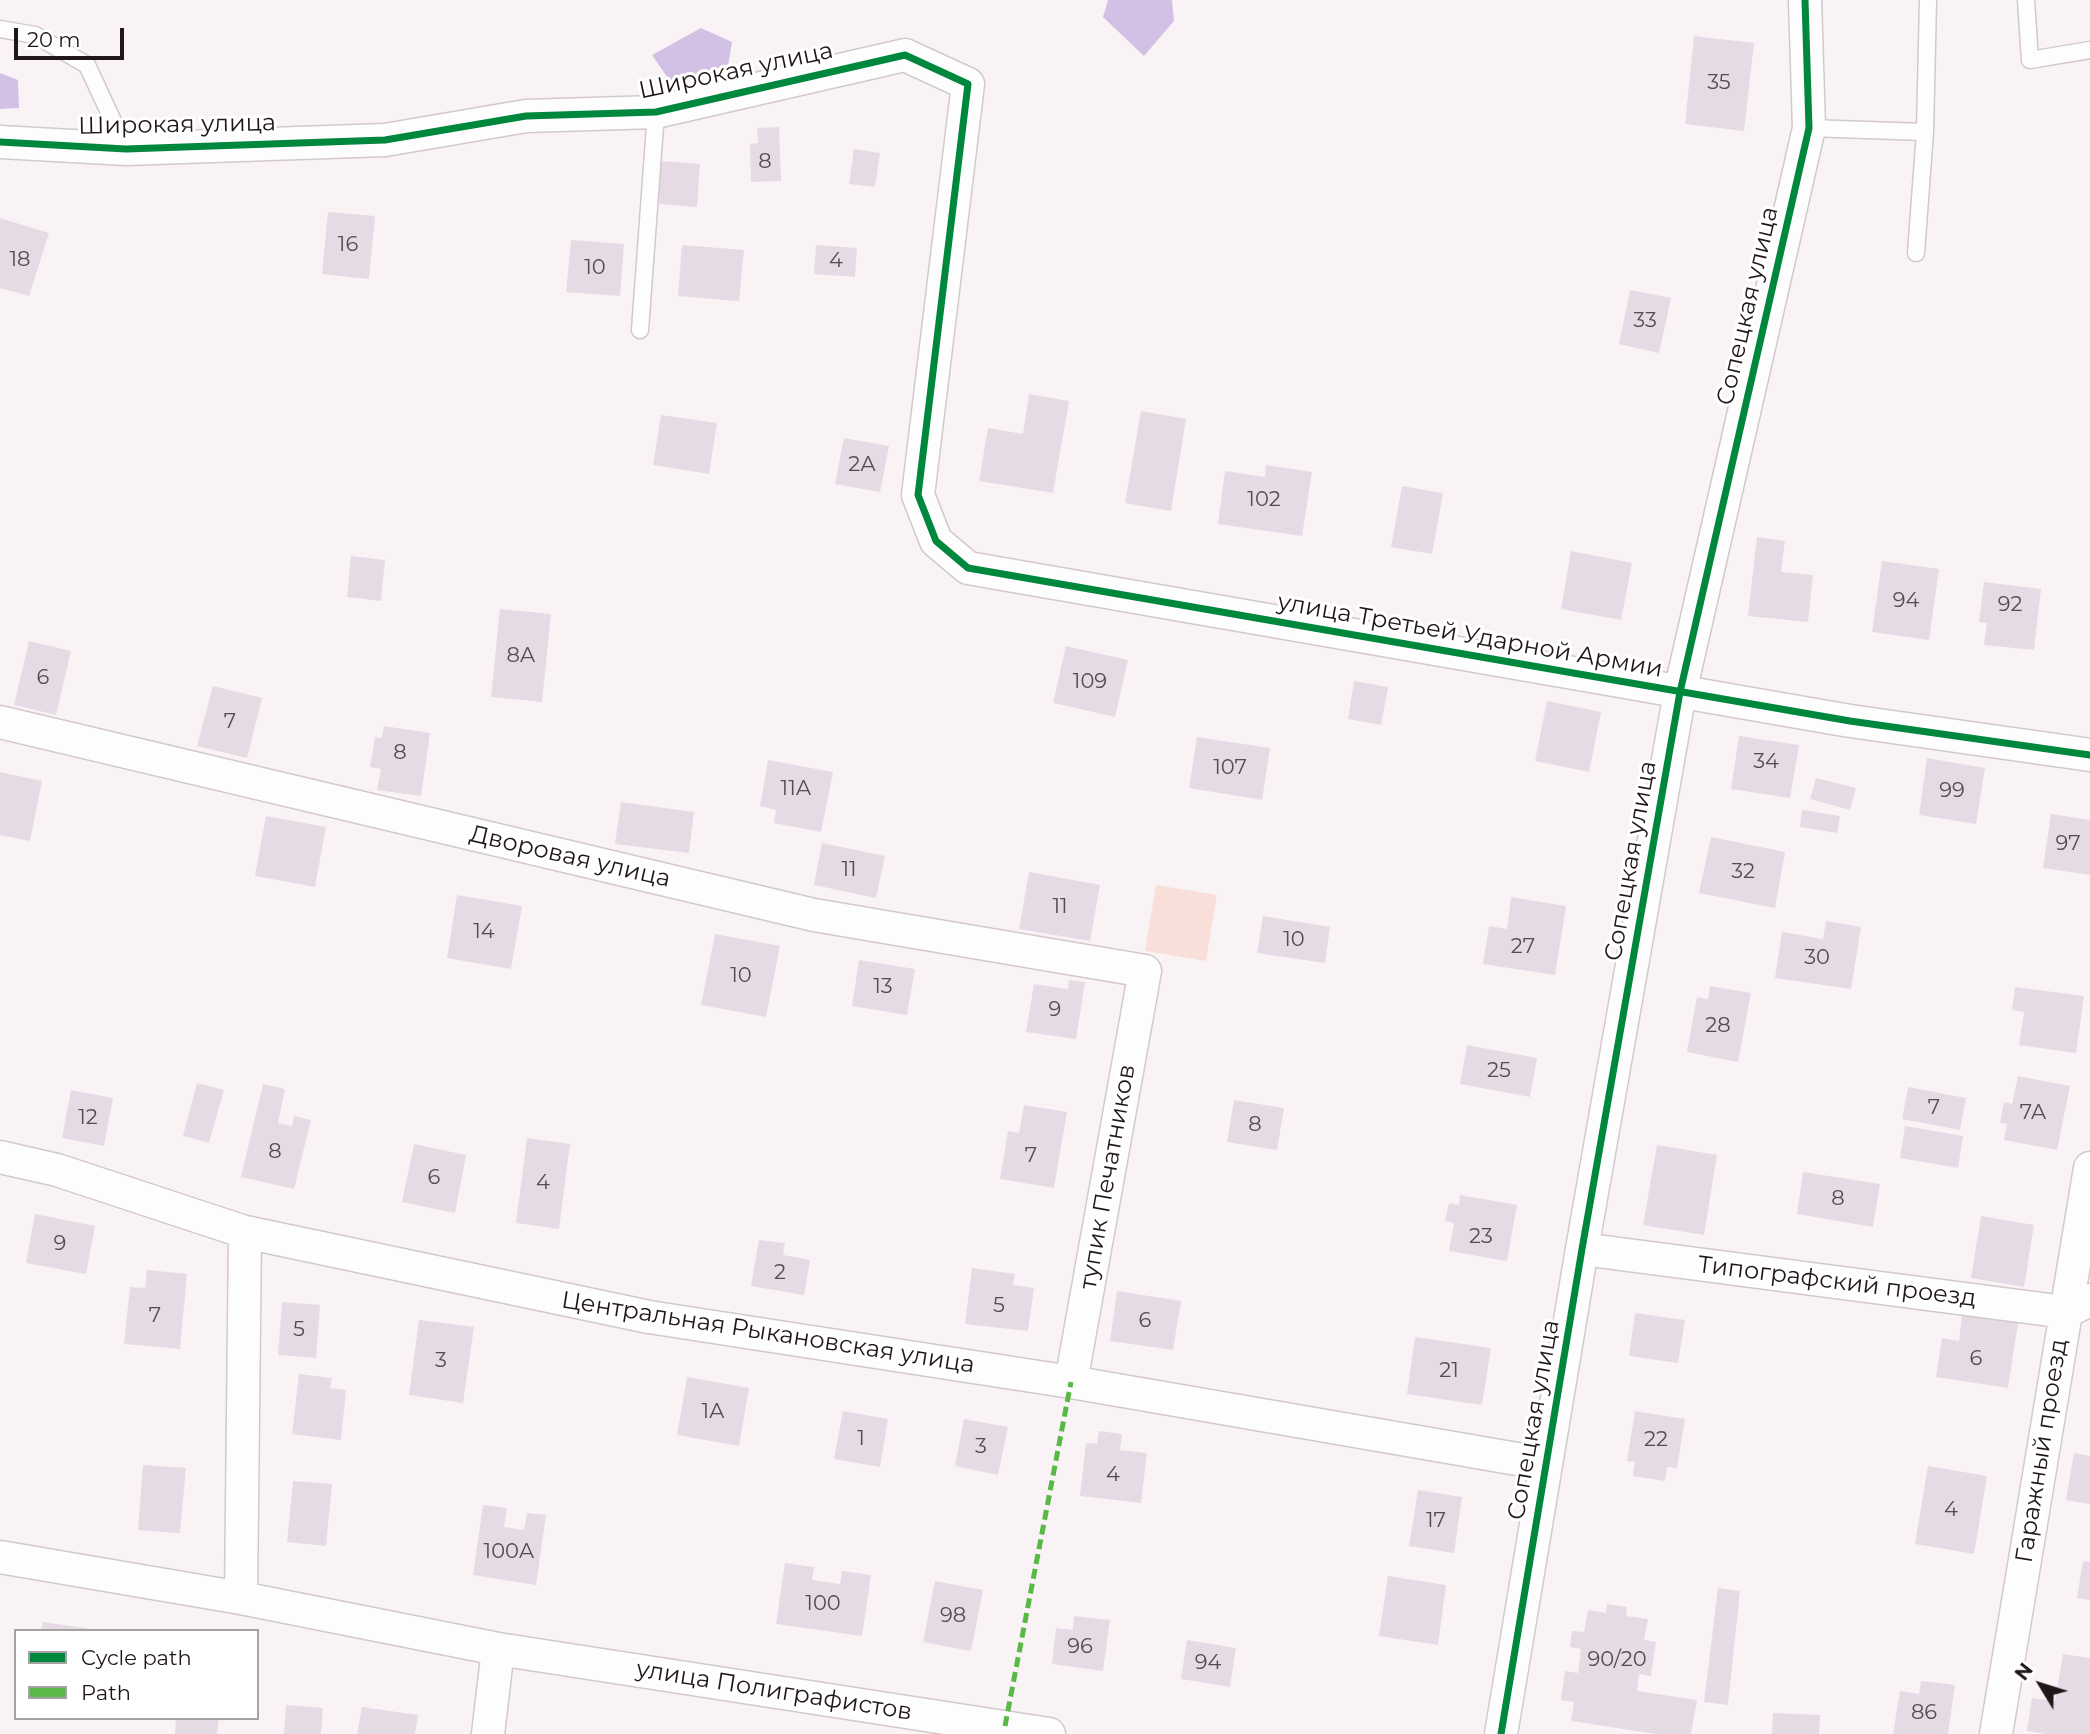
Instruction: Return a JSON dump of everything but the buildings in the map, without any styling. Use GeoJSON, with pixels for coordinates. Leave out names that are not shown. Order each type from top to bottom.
{"type":"FeatureCollection","features":[{"type":"Feature","properties":{"kind":"street","name":"Сопецкая улица"},"geometry":{"type":"LineString","coordinates":[[1501,1734],[1582,1249],[1680,692],[1809,128],[1805,0]]}},
{"type":"Feature","properties":{"kind":"street","name":"Широкая улица"},"geometry":{"type":"LineString","coordinates":[[0,142],[126,149],[385,140],[526,116],[656,112],[905,55],[968,84],[918,495],[936,541],[968,568]]}},
{"type":"Feature","properties":{"kind":"street","name":"улица Третьей Ударной Армии"},"geometry":{"type":"LineString","coordinates":[[968,568],[1850,721],[2090,755]]}},
{"type":"Feature","properties":{"kind":"street","name":"Дворовая улица"},"geometry":{"type":"LineString","coordinates":[[0,722],[814,915],[1144,971]]}},
{"type":"Feature","properties":{"kind":"street","name":"тупик Печатников"},"geometry":{"type":"LineString","coordinates":[[1072,1382],[1144,971]]}},
{"type":"Feature","properties":{"kind":"street","name":"Центральная Рыкановская улица"},"geometry":{"type":"LineString","coordinates":[[0,1157],[57,1170],[245,1232],[649,1317],[1072,1382],[1546,1464]]}},
{"type":"Feature","properties":{"kind":"street","name":"Гаражный проезд"},"geometry":{"type":"LineString","coordinates":[[1996,1734],[2078,1306],[2090,1168]]}},
{"type":"Feature","properties":{"kind":"street"},"geometry":{"type":"LineString","coordinates":[[0,1557],[241,1598],[245,1232]]}},
{"type":"Feature","properties":{"kind":"street","name":"Типографский проезд"},"geometry":{"type":"LineString","coordinates":[[1582,1249],[2078,1306]]}},
{"type":"Feature","properties":{"kind":"street","name":"улица Полиграфистов"},"geometry":{"type":"LineString","coordinates":[[241,1598],[498,1649],[1049,1734]]}},
{"type":"Feature","properties":{"kind":"street"},"geometry":{"type":"LineString","coordinates":[[488,1734],[498,1649]]}},
{"type":"Feature","properties":{"kind":"lane"},"geometry":{"type":"LineString","coordinates":[[1916,253],[1925,132],[1928,0]]}},
{"type":"Feature","properties":{"kind":"lane"},"geometry":{"type":"LineString","coordinates":[[2025,0],[2030,60],[2090,50]]}},
{"type":"Feature","properties":{"kind":"lane"},"geometry":{"type":"LineString","coordinates":[[0,29],[35,35],[87,65],[126,149]]}},
{"type":"Feature","properties":{"kind":"lane"},"geometry":{"type":"LineString","coordinates":[[640,330],[656,112]]}},
{"type":"Feature","properties":{"kind":"lane"},"geometry":{"type":"LineString","coordinates":[[1809,128],[1925,132]]}},
{"type":"Feature","properties":{"kind":"shaded area"},"geometry":{"type":"Polygon","coordinates":[[[1108,0],[1172,0],[1174,21],[1144,56],[1103,17],[1108,0]]]}},
{"type":"Feature","properties":{"kind":"shaded area"},"geometry":{"type":"Polygon","coordinates":[[[701,28],[732,42],[728,66],[670,81],[652,55],[701,28]]]}},
{"type":"Feature","properties":{"kind":"shaded area"},"geometry":{"type":"Polygon","coordinates":[[[0,73],[18,80],[19,108],[0,109],[0,73]]]}},
{"type":"Feature","properties":{"kind":"shaded area"},"geometry":{"type":"Polygon","coordinates":[[[1156,885],[1217,895],[1206,961],[1145,951],[1156,885]]]}},
{"type":"Feature","properties":{"kind":"marked path"},"geometry":{"type":"LineString","coordinates":[[1005,1726],[1071,1382]]}},
{"type":"Feature","properties":{"kind":"cycle path"},"geometry":{"type":"LineString","coordinates":[[1501,1734],[1582,1249],[1680,692],[1809,128],[1805,0]]}},
{"type":"Feature","properties":{"kind":"cycle path"},"geometry":{"type":"LineString","coordinates":[[0,142],[126,149],[385,140],[526,116],[656,112],[905,55],[968,84],[918,495],[936,541],[968,568],[1850,721],[2090,755]]}}]}
